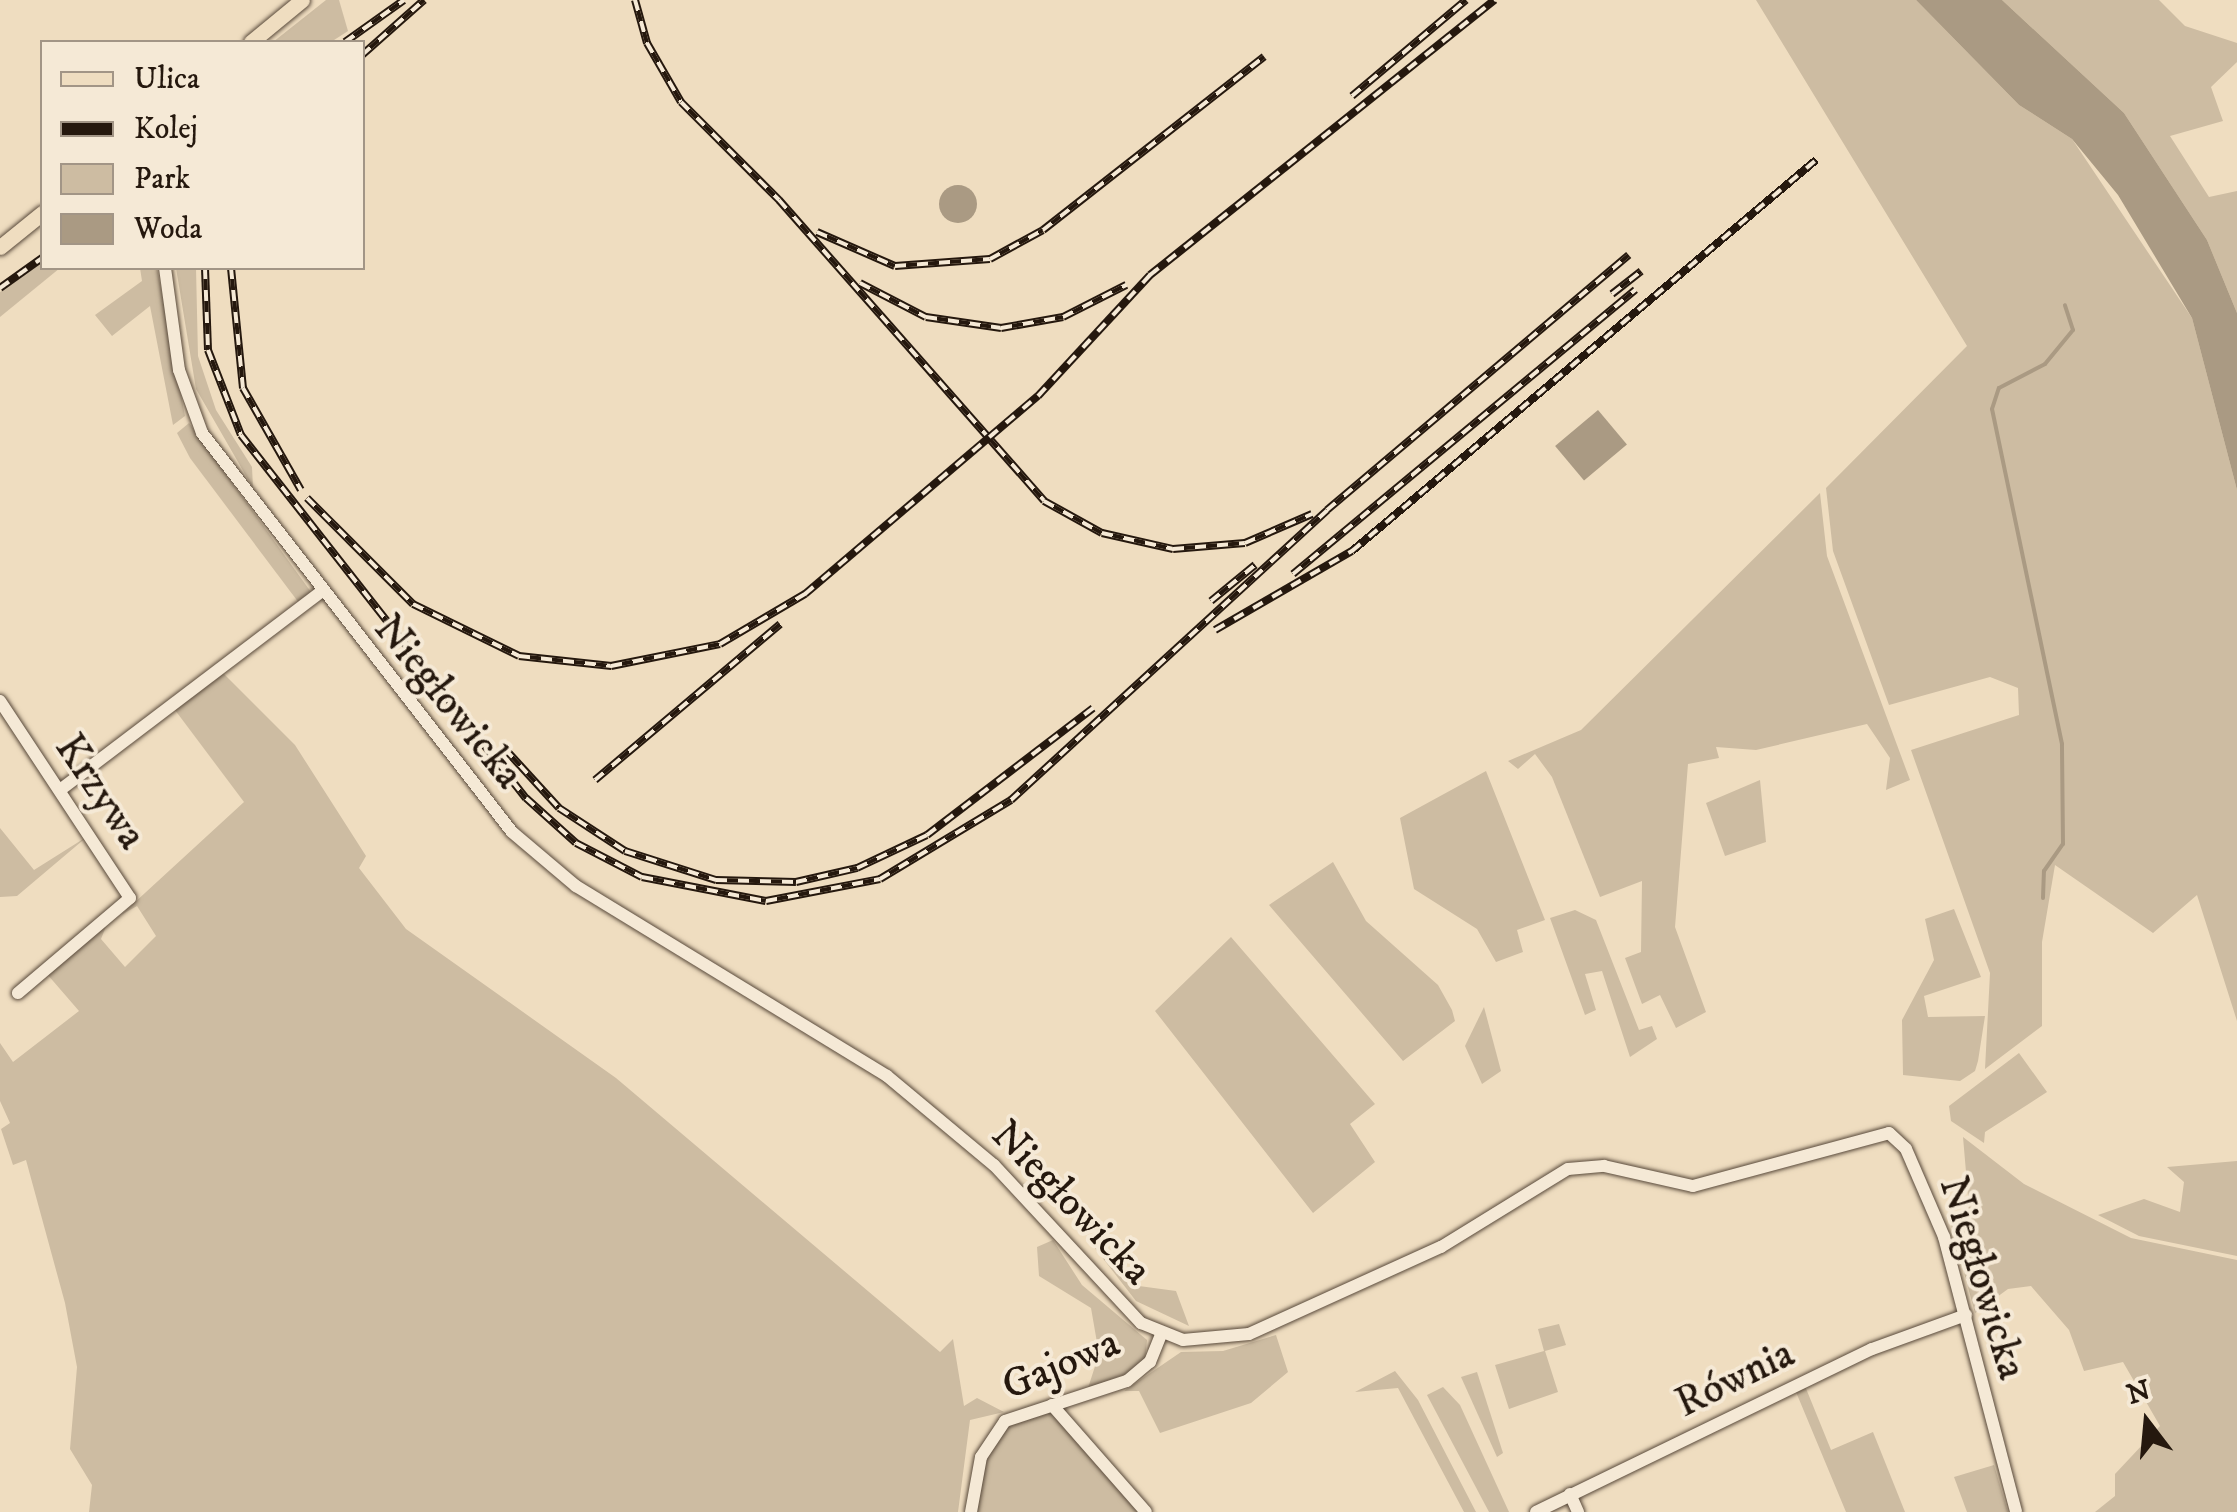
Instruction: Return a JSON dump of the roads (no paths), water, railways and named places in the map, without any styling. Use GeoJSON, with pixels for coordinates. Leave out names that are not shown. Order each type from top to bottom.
{"type":"FeatureCollection","features":[{"type":"Feature","properties":{"kind":"main road"},"geometry":{"type":"LineString","coordinates":[[253,40],[302,0]]}},
{"type":"Feature","properties":{"kind":"main road"},"geometry":{"type":"LineString","coordinates":[[0,247],[40,215]]}},
{"type":"Feature","properties":{"kind":"street","name":"Niegłowicka"},"geometry":{"type":"LineString","coordinates":[[164,270],[175,352],[202,433],[320,593],[546,864],[888,1076],[994,1165],[1161,1335],[1214,1341],[1263,1328],[1442,1247],[1561,1171],[1604,1166],[1693,1186],[1883,1132],[1906,1149],[1966,1315],[2016,1512]]}},
{"type":"Feature","properties":{"kind":"street"},"geometry":{"type":"LineString","coordinates":[[60,790],[320,593]]}},
{"type":"Feature","properties":{"kind":"street","name":"Krzywa"},"geometry":{"type":"LineString","coordinates":[[0,700],[130,898],[18,993]]}},
{"type":"Feature","properties":{"kind":"street","name":"Równia"},"geometry":{"type":"LineString","coordinates":[[1536,1512],[1872,1349],[1966,1315]]}},
{"type":"Feature","properties":{"kind":"street","name":"Gajowa"},"geometry":{"type":"LineString","coordinates":[[970,1512],[992,1434],[1014,1416],[1132,1378],[1161,1335]]}},
{"type":"Feature","properties":{"kind":"street"},"geometry":{"type":"LineString","coordinates":[[1052,1405],[1146,1512]]}},
{"type":"Feature","properties":{"kind":"street"},"geometry":{"type":"LineString","coordinates":[[1570,1494],[1578,1512]]}},
{"type":"Feature","properties":{"kind":"water"},"geometry":{"type":"Polygon","coordinates":[[[1916,0],[2002,0],[2124,113],[2207,240],[2237,313],[2237,490],[2192,318],[2118,195],[2072,139],[2019,105],[1916,0]]]}},
{"type":"Feature","properties":{"kind":"water"},"geometry":{"type":"Polygon","coordinates":[[[958,185],[971,191],[977,204],[971,217],[958,223],[945,217],[939,204],[945,191],[958,185]]]}},
{"type":"Feature","properties":{"kind":"water"},"geometry":{"type":"Polygon","coordinates":[[[1598,410],[1627,444],[1584,480],[1555,446],[1598,410]]]}},
{"type":"Feature","properties":{"kind":"waterway"},"geometry":{"type":"LineString","coordinates":[[2043,898],[2044,871],[2063,844],[2062,744],[1992,409],[1999,388],[2045,364],[2073,330],[2065,305]]}},
{"type":"Feature","properties":{"kind":"railway"},"geometry":{"type":"LineString","coordinates":[[348,40],[404,0]]}},
{"type":"Feature","properties":{"kind":"railway"},"geometry":{"type":"LineString","coordinates":[[365,52],[424,0]]}},
{"type":"Feature","properties":{"kind":"railway"},"geometry":{"type":"LineString","coordinates":[[635,0],[647,43],[681,102],[779,200],[1044,501],[1102,533],[1173,549],[1245,543],[1312,514]]}},
{"type":"Feature","properties":{"kind":"railway"},"geometry":{"type":"LineString","coordinates":[[1352,96],[1466,0]]}},
{"type":"Feature","properties":{"kind":"railway"},"geometry":{"type":"LineString","coordinates":[[307,498],[413,604],[519,656],[611,666],[720,644],[805,594],[1038,396],[1150,275],[1495,0]]}},
{"type":"Feature","properties":{"kind":"railway"},"geometry":{"type":"LineString","coordinates":[[817,232],[895,266],[990,259],[1043,230],[1264,57]]}},
{"type":"Feature","properties":{"kind":"railway"},"geometry":{"type":"LineString","coordinates":[[1215,630],[1352,551],[1816,160]]}},
{"type":"Feature","properties":{"kind":"railway"},"geometry":{"type":"LineString","coordinates":[[205,270],[208,350],[241,435],[526,798],[576,843],[642,877],[766,901],[880,879],[1011,800],[1327,510],[1629,255]]}},
{"type":"Feature","properties":{"kind":"railway"},"geometry":{"type":"LineString","coordinates":[[0,288],[40,259]]}},
{"type":"Feature","properties":{"kind":"railway"},"geometry":{"type":"LineString","coordinates":[[231,270],[243,388],[301,490]]}},
{"type":"Feature","properties":{"kind":"railway"},"geometry":{"type":"LineString","coordinates":[[1612,294],[1641,271]]}},
{"type":"Feature","properties":{"kind":"railway"},"geometry":{"type":"LineString","coordinates":[[860,283],[926,317],[1001,328],[1063,317],[1126,285]]}},
{"type":"Feature","properties":{"kind":"railway"},"geometry":{"type":"LineString","coordinates":[[1293,574],[1635,290]]}},
{"type":"Feature","properties":{"kind":"railway"},"geometry":{"type":"LineString","coordinates":[[1211,601],[1255,565]]}},
{"type":"Feature","properties":{"kind":"railway"},"geometry":{"type":"LineString","coordinates":[[595,780],[780,624]]}},
{"type":"Feature","properties":{"kind":"railway"},"geometry":{"type":"LineString","coordinates":[[505,749],[559,808],[625,851],[716,880],[796,882],[857,868],[927,835],[1093,708]]}}]}
